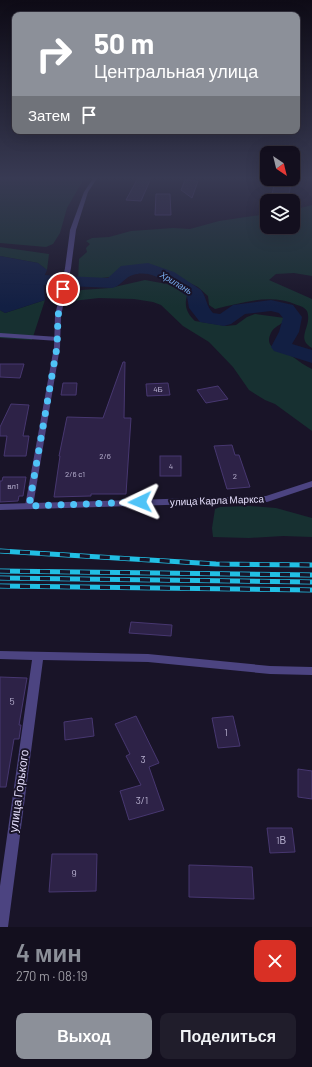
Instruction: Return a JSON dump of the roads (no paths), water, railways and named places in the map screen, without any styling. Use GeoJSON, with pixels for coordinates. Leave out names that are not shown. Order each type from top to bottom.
{"type":"FeatureCollection","features":[{"type":"Feature","properties":{"kind":"street"},"geometry":{"type":"LineString","coordinates":[[29,506],[58,339],[60,299],[68,268],[73,230],[76,220]]}},
{"type":"Feature","properties":{"kind":"street"},"geometry":{"type":"LineString","coordinates":[[0,335],[58,339]]}},
{"type":"Feature","properties":{"kind":"street","name":"улица Карла Маркса"},"geometry":{"type":"LineString","coordinates":[[0,507],[266,499],[312,484]]}},
{"type":"Feature","properties":{"kind":"street"},"geometry":{"type":"LineString","coordinates":[[0,655],[148,658],[270,670],[312,671]]}},
{"type":"Feature","properties":{"kind":"street","name":"улица Горького"},"geometry":{"type":"LineString","coordinates":[[1,927],[38,655]]}},
{"type":"Feature","properties":{"kind":"water"},"geometry":{"type":"Polygon","coordinates":[[[0,256],[38,263],[47,270],[43,279],[45,300],[5,313],[0,310],[0,256]]]}},
{"type":"Feature","properties":{"kind":"waterway","name":"Хрипань"},"geometry":{"type":"LineString","coordinates":[[0,278],[112,283],[127,270],[148,268],[168,276],[195,294],[198,308],[207,318],[224,320],[240,309],[271,305],[286,309],[293,317],[289,332],[281,347],[312,357]]}},
{"type":"Feature","properties":{"kind":"railway"},"geometry":{"type":"LineString","coordinates":[[0,551],[216,564],[312,565]]}},
{"type":"Feature","properties":{"kind":"railway"},"geometry":{"type":"LineString","coordinates":[[0,571],[312,575]]}},
{"type":"Feature","properties":{"kind":"railway"},"geometry":{"type":"LineString","coordinates":[[0,578],[312,582]]}},
{"type":"Feature","properties":{"kind":"railway"},"geometry":{"type":"LineString","coordinates":[[0,586],[312,590]]}}]}
